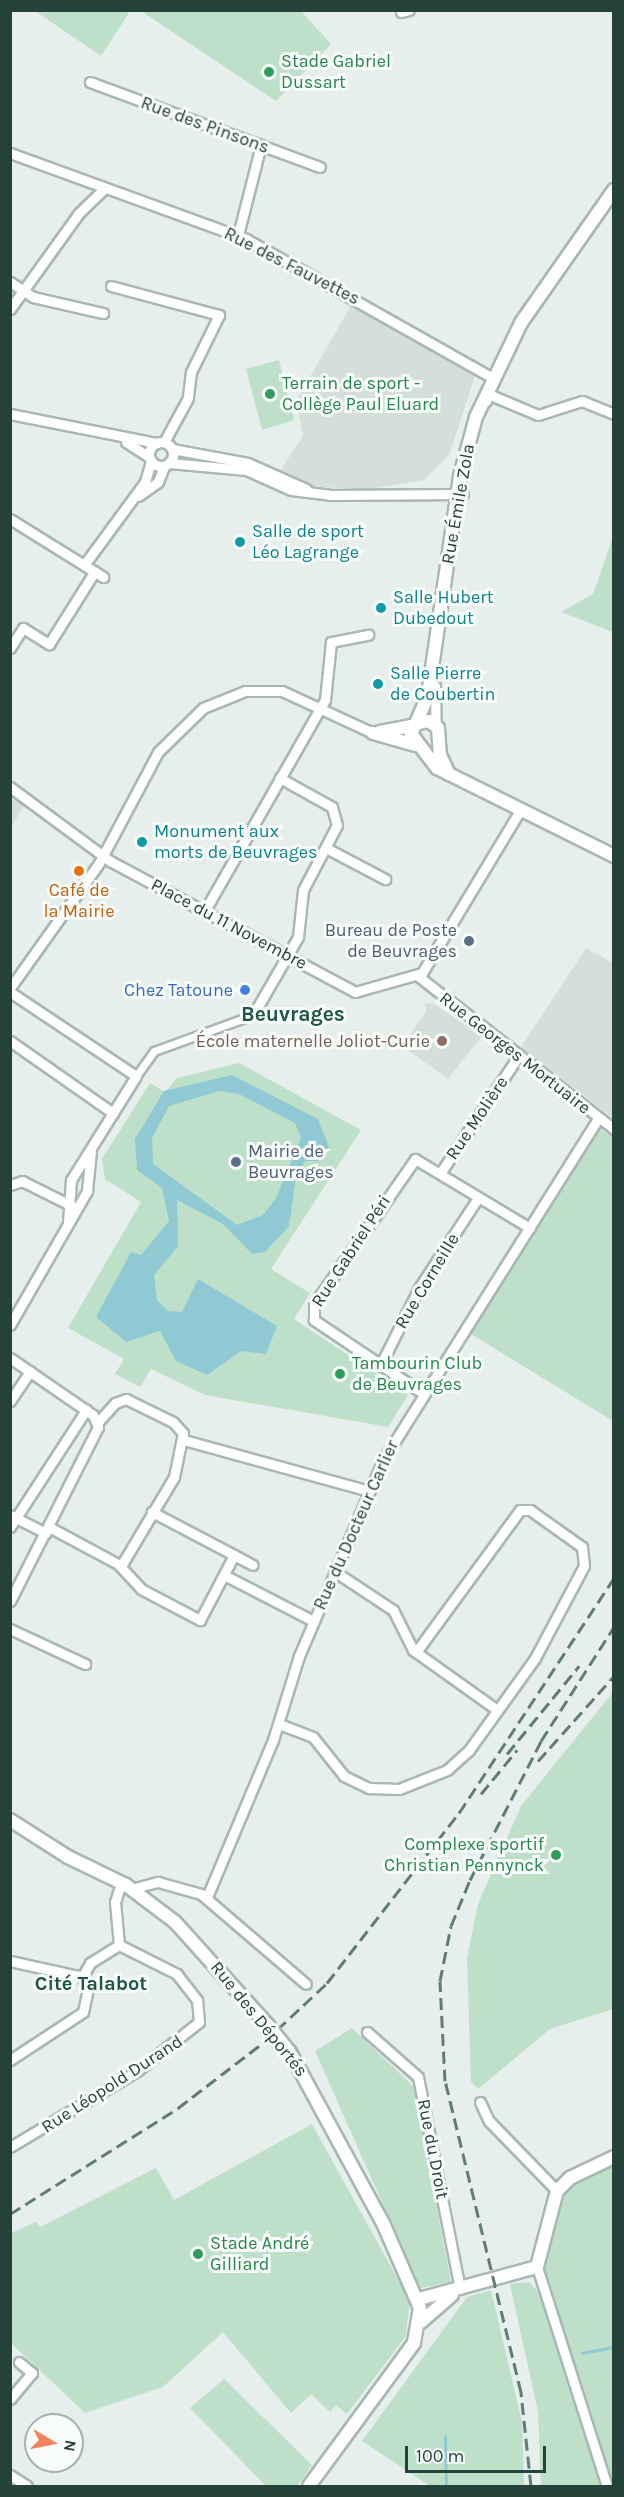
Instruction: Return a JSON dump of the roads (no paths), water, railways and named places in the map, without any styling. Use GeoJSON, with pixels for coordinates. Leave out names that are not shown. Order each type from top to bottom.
{"type":"FeatureCollection","features":[{"type":"Feature","properties":{"kind":"street","name":"Rue des Pinsons"},"geometry":{"type":"LineString","coordinates":[[90,82],[320,167]]}},
{"type":"Feature","properties":{"kind":"street"},"geometry":{"type":"LineString","coordinates":[[238,235],[261,145]]}},
{"type":"Feature","properties":{"kind":"street","name":"Rue des Fauvettes"},"geometry":{"type":"LineString","coordinates":[[10,153],[103,190],[238,235],[494,379]]}},
{"type":"Feature","properties":{"kind":"street"},"geometry":{"type":"LineString","coordinates":[[10,309],[103,190]]}},
{"type":"Feature","properties":{"kind":"street","name":"Rue Émile Zola"},"geometry":{"type":"LineString","coordinates":[[416,746],[416,724],[428,696],[468,452],[488,394],[525,316],[614,190]]}},
{"type":"Feature","properties":{"kind":"street"},"geometry":{"type":"LineString","coordinates":[[10,282],[23,291],[103,313]]}},
{"type":"Feature","properties":{"kind":"street"},"geometry":{"type":"LineString","coordinates":[[111,286],[219,315],[191,372],[188,398],[150,459],[134,500]]}},
{"type":"Feature","properties":{"kind":"street"},"geometry":{"type":"LineString","coordinates":[[488,394],[534,414],[579,401],[614,414]]}},
{"type":"Feature","properties":{"kind":"street"},"geometry":{"type":"LineString","coordinates":[[10,414],[118,438],[160,442],[172,449],[248,463],[316,493]]}},
{"type":"Feature","properties":{"kind":"street"},"geometry":{"type":"LineString","coordinates":[[118,438],[150,459],[167,464],[246,470],[286,488],[316,493],[460,494]]}},
{"type":"Feature","properties":{"kind":"street"},"geometry":{"type":"LineString","coordinates":[[84,565],[134,500],[158,482],[172,449]]}},
{"type":"Feature","properties":{"kind":"street"},"geometry":{"type":"LineString","coordinates":[[10,519],[103,577]]}},
{"type":"Feature","properties":{"kind":"street"},"geometry":{"type":"LineString","coordinates":[[10,648],[23,628],[49,644],[94,571]]}},
{"type":"Feature","properties":{"kind":"street","name":"Rue Émile Zola"},"geometry":{"type":"LineString","coordinates":[[436,725],[434,697],[442,613]]}},
{"type":"Feature","properties":{"kind":"street"},"geometry":{"type":"LineString","coordinates":[[204,912],[321,706],[331,642],[368,635]]}},
{"type":"Feature","properties":{"kind":"street"},"geometry":{"type":"LineString","coordinates":[[136,1076],[10,990],[103,856],[146,770],[203,708],[230,695],[263,690],[296,694],[373,733],[416,746],[430,749],[439,741]]}},
{"type":"Feature","properties":{"kind":"street"},"geometry":{"type":"LineString","coordinates":[[373,733],[416,724],[436,725],[449,774]]}},
{"type":"Feature","properties":{"kind":"street"},"geometry":{"type":"LineString","coordinates":[[416,746],[449,774],[614,856]]}},
{"type":"Feature","properties":{"kind":"street"},"geometry":{"type":"LineString","coordinates":[[74,1206],[69,1183],[136,1076],[157,1049],[253,1015],[299,933],[303,890],[337,825],[334,809],[280,778]]}},
{"type":"Feature","properties":{"kind":"street","name":"Place du 11 Novembre"},"geometry":{"type":"LineString","coordinates":[[10,786],[103,856],[355,992],[418,976]]}},
{"type":"Feature","properties":{"kind":"street"},"geometry":{"type":"LineString","coordinates":[[418,976],[520,809]]}},
{"type":"Feature","properties":{"kind":"street"},"geometry":{"type":"LineString","coordinates":[[326,848],[385,879]]}},
{"type":"Feature","properties":{"kind":"street","name":"Rue Georges Mortuaire"},"geometry":{"type":"LineString","coordinates":[[418,976],[614,1129]]}},
{"type":"Feature","properties":{"kind":"street"},"geometry":{"type":"LineString","coordinates":[[10,1041],[113,1113]]}},
{"type":"Feature","properties":{"kind":"street","name":"Rue Molière"},"geometry":{"type":"LineString","coordinates":[[519,1055],[441,1172],[530,1228]]}},
{"type":"Feature","properties":{"kind":"street","name":"Rue du Docteur Carlier"},"geometry":{"type":"LineString","coordinates":[[207,1897],[279,1724],[313,1621],[369,1491],[424,1394],[598,1118]]}},
{"type":"Feature","properties":{"kind":"street"},"geometry":{"type":"LineString","coordinates":[[10,1325],[68,1222],[74,1206],[89,1185],[93,1145]]}},
{"type":"Feature","properties":{"kind":"street","name":"Rue Gabriel Péri"},"geometry":{"type":"LineString","coordinates":[[424,1394],[314,1320],[313,1306],[411,1162],[420,1159],[441,1172]]}},
{"type":"Feature","properties":{"kind":"street"},"geometry":{"type":"LineString","coordinates":[[10,1185],[24,1182],[74,1206]]}},
{"type":"Feature","properties":{"kind":"street","name":"Rue Corneille"},"geometry":{"type":"LineString","coordinates":[[380,1366],[420,1288],[478,1197]]}},
{"type":"Feature","properties":{"kind":"street"},"geometry":{"type":"LineString","coordinates":[[10,1358],[86,1410],[97,1423]]}},
{"type":"Feature","properties":{"kind":"street"},"geometry":{"type":"LineString","coordinates":[[10,1401],[30,1371]]}},
{"type":"Feature","properties":{"kind":"street"},"geometry":{"type":"LineString","coordinates":[[10,1601],[95,1439],[97,1423],[115,1403],[130,1400],[177,1424],[183,1440],[174,1477],[121,1566]]}},
{"type":"Feature","properties":{"kind":"street"},"geometry":{"type":"LineString","coordinates":[[10,1527],[14,1516],[86,1410]]}},
{"type":"Feature","properties":{"kind":"street"},"geometry":{"type":"LineString","coordinates":[[183,1440],[369,1491]]}},
{"type":"Feature","properties":{"kind":"street"},"geometry":{"type":"LineString","coordinates":[[279,1724],[313,1737],[348,1779],[387,1790],[451,1768],[497,1710],[543,1644],[584,1566],[578,1543],[530,1510],[518,1511],[416,1653]]}},
{"type":"Feature","properties":{"kind":"street"},"geometry":{"type":"LineString","coordinates":[[152,1512],[253,1565]]}},
{"type":"Feature","properties":{"kind":"street"},"geometry":{"type":"LineString","coordinates":[[14,1516],[121,1566],[130,1578],[200,1620],[234,1555]]}},
{"type":"Feature","properties":{"kind":"street"},"geometry":{"type":"LineString","coordinates":[[334,1571],[393,1610],[416,1653],[497,1710]]}},
{"type":"Feature","properties":{"kind":"street"},"geometry":{"type":"LineString","coordinates":[[224,1575],[313,1621]]}},
{"type":"Feature","properties":{"kind":"street"},"geometry":{"type":"LineString","coordinates":[[10,1629],[86,1664]]}},
{"type":"Feature","properties":{"kind":"street","name":"Rue des Déportés"},"geometry":{"type":"LineString","coordinates":[[10,1820],[68,1857],[126,1886],[194,1939],[290,2052],[419,2299],[420,2328]]}},
{"type":"Feature","properties":{"kind":"street"},"geometry":{"type":"LineString","coordinates":[[82,1977],[90,1963],[119,1945],[115,1902],[126,1886],[158,1882],[207,1897],[306,1984]]}},
{"type":"Feature","properties":{"kind":"street","name":"Rue Léopold Durand"},"geometry":{"type":"LineString","coordinates":[[10,2147],[137,2071],[199,2022],[199,2005],[177,1974],[119,1945]]}},
{"type":"Feature","properties":{"kind":"street"},"geometry":{"type":"LineString","coordinates":[[10,2060],[83,2012],[88,1988],[82,1977],[11,1962]]}},
{"type":"Feature","properties":{"kind":"street","name":"Rue du Droit"},"geometry":{"type":"LineString","coordinates":[[367,2032],[418,2077],[460,2289]]}},
{"type":"Feature","properties":{"kind":"street"},"geometry":{"type":"LineString","coordinates":[[480,2102],[489,2121],[557,2191]]}},
{"type":"Feature","properties":{"kind":"street"},"geometry":{"type":"LineString","coordinates":[[607,2487],[537,2267],[557,2191],[614,2157]]}},
{"type":"Feature","properties":{"kind":"street"},"geometry":{"type":"LineString","coordinates":[[419,2299],[537,2267]]}},
{"type":"Feature","properties":{"kind":"street"},"geometry":{"type":"LineString","coordinates":[[309,2487],[420,2328],[460,2289]]}},
{"type":"Feature","properties":{"kind":"street"},"geometry":{"type":"LineString","coordinates":[[10,2399],[32,2373],[19,2362]]}},
{"type":"Feature","properties":{"kind":"street"},"geometry":{"type":"LineString","coordinates":[[10,2475],[27,2487]]}},
{"type":"Feature","properties":{"kind":"water"},"geometry":{"type":"Polygon","coordinates":[[[232,1075],[318,1119],[329,1147],[318,1161],[305,1161],[296,1177],[289,1226],[265,1252],[252,1254],[223,1224],[177,1200],[178,1246],[154,1275],[157,1300],[168,1311],[182,1312],[198,1279],[277,1326],[266,1354],[241,1351],[207,1375],[176,1361],[160,1331],[126,1342],[96,1317],[131,1252],[141,1255],[169,1221],[162,1188],[137,1170],[135,1139],[164,1091],[232,1075]],[[219,1091],[169,1106],[152,1138],[153,1164],[237,1225],[263,1215],[276,1198],[301,1138],[295,1123],[239,1094],[219,1091]]]}},
{"type":"Feature","properties":{"kind":"waterway"},"geometry":{"type":"LineString","coordinates":[[582,2353],[614,2347]]}},
{"type":"Feature","properties":{"kind":"waterway"},"geometry":{"type":"LineString","coordinates":[[445,2436],[446,2486]]}},
{"type":"Feature","properties":{"kind":"railway"},"geometry":{"type":"LineString","coordinates":[[10,2214],[178,2108],[264,2042],[327,1983],[459,1813],[614,1578]]}},
{"type":"Feature","properties":{"kind":"railway"},"geometry":{"type":"LineString","coordinates":[[531,2486],[521,2392],[445,2081],[440,1981],[451,1926],[470,1880],[541,1741],[614,1627]]}},
{"type":"Feature","properties":{"kind":"railway"},"geometry":{"type":"LineString","coordinates":[[507,1754],[579,1666]]}},
{"type":"Feature","properties":{"kind":"railway"},"geometry":{"type":"LineString","coordinates":[[538,1761],[614,1676]]}},
{"type":"Feature","properties":{"kind":"railway"},"geometry":{"type":"LineString","coordinates":[[481,1794],[517,1750]]}},
{"type":"Feature","properties":{"kind":"place","name":"Stade Gabriel Dussart"},"geometry":{"type":"Point","coordinates":[269,72]}},
{"type":"Feature","properties":{"kind":"place","name":"Terrain de sport - Collège Paul Eluard"},"geometry":{"type":"Point","coordinates":[270,394]}},
{"type":"Feature","properties":{"kind":"place","name":"Salle de sport Léo Lagrange"},"geometry":{"type":"Point","coordinates":[240,542]}},
{"type":"Feature","properties":{"kind":"place","name":"Salle Hubert Dubedout"},"geometry":{"type":"Point","coordinates":[381,608]}},
{"type":"Feature","properties":{"kind":"place","name":"Salle Pierre de Coubertin"},"geometry":{"type":"Point","coordinates":[378,684]}},
{"type":"Feature","properties":{"kind":"place","name":"Monument aux morts de Beuvrages"},"geometry":{"type":"Point","coordinates":[142,842]}},
{"type":"Feature","properties":{"kind":"place","name":"Café de la Mairie"},"geometry":{"type":"Point","coordinates":[79,871]}},
{"type":"Feature","properties":{"kind":"place","name":"Bureau de Poste de Beuvrages"},"geometry":{"type":"Point","coordinates":[469,941]}},
{"type":"Feature","properties":{"kind":"place","name":"Chez Tatoune"},"geometry":{"type":"Point","coordinates":[245,990]}},
{"type":"Feature","properties":{"kind":"place","name":"École maternelle Joliot-Curie"},"geometry":{"type":"Point","coordinates":[442,1041]}},
{"type":"Feature","properties":{"kind":"place","name":"Mairie de Beuvrages"},"geometry":{"type":"Point","coordinates":[236,1162]}},
{"type":"Feature","properties":{"kind":"place","name":"Tambourin Club de Beuvrages"},"geometry":{"type":"Point","coordinates":[340,1374]}},
{"type":"Feature","properties":{"kind":"place","name":"Complexe sportif Christian Pennynck"},"geometry":{"type":"Point","coordinates":[556,1855]}},
{"type":"Feature","properties":{"kind":"place","name":"Stade André Gilliard"},"geometry":{"type":"Point","coordinates":[198,2254]}},
{"type":"Feature","properties":{"kind":"district","name":"Beuvrages"},"geometry":{"type":"Point","coordinates":[293,1014]}},
{"type":"Feature","properties":{"kind":"district","name":"Cité Talabot"},"geometry":{"type":"Point","coordinates":[91,1983]}}]}
